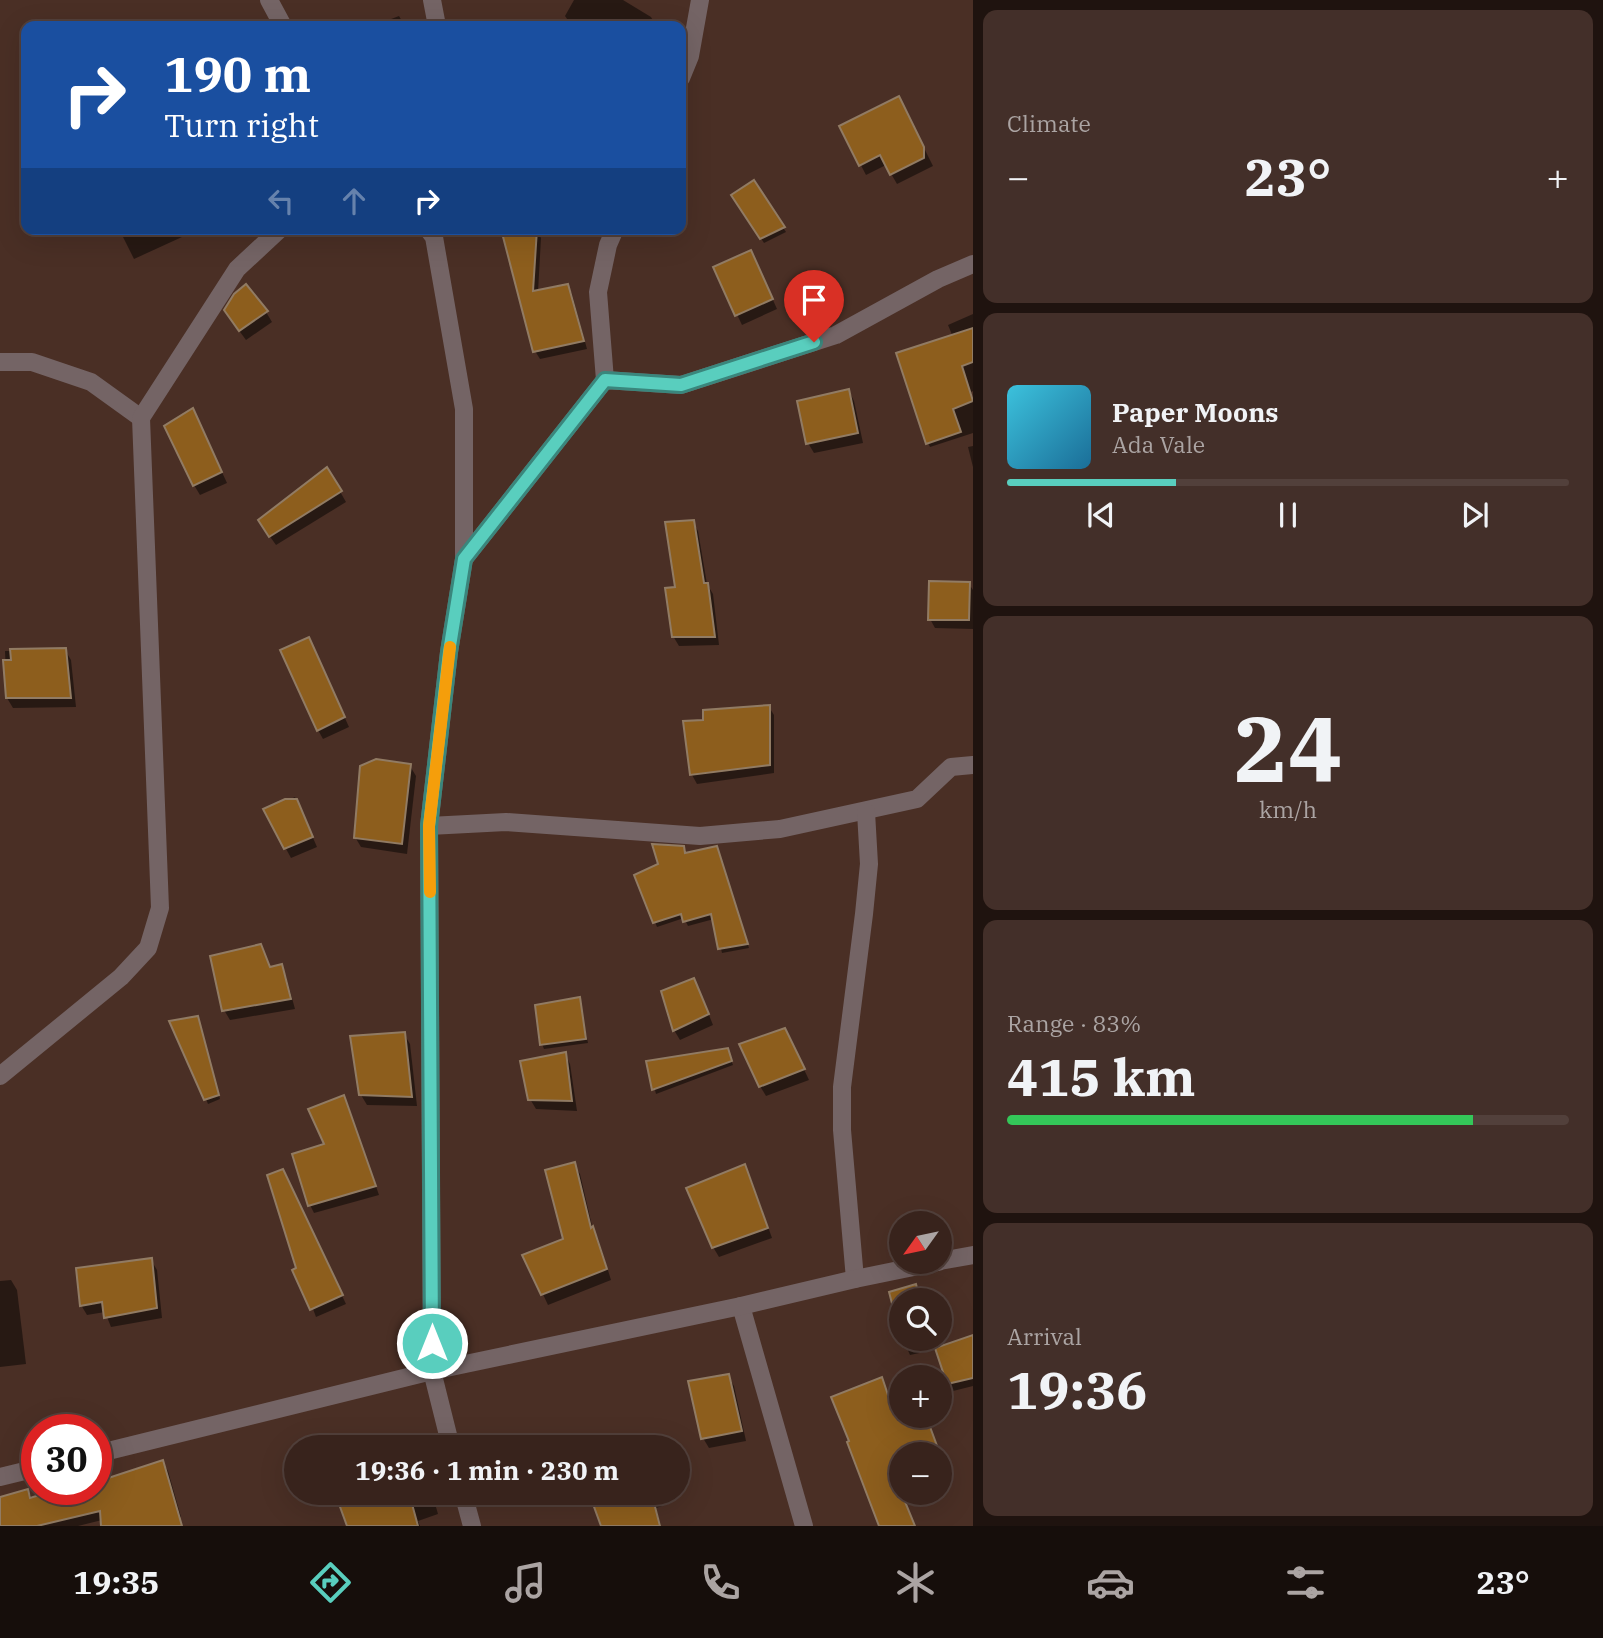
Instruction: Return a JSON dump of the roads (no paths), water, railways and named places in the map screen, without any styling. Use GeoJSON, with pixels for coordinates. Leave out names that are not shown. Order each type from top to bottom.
{"type":"FeatureCollection","features":[{"type":"Feature","properties":{"kind":"street"},"geometry":{"type":"LineString","coordinates":[[269,0],[281,21]]}},
{"type":"Feature","properties":{"kind":"street"},"geometry":{"type":"LineString","coordinates":[[432,0],[436,21]]}},
{"type":"Feature","properties":{"kind":"street"},"geometry":{"type":"LineString","coordinates":[[686,66],[700,0]]}},
{"type":"Feature","properties":{"kind":"street"},"geometry":{"type":"LineString","coordinates":[[0,1076],[121,977],[148,948],[160,908],[141,418],[237,269],[274,235]]}},
{"type":"Feature","properties":{"kind":"street"},"geometry":{"type":"LineString","coordinates":[[433,235],[464,409],[464,559],[449,652],[429,826],[432,1371],[449,1435]]}},
{"type":"Feature","properties":{"kind":"street"},"geometry":{"type":"LineString","coordinates":[[464,559],[605,380],[598,292],[612,235]]}},
{"type":"Feature","properties":{"kind":"street"},"geometry":{"type":"LineString","coordinates":[[605,380],[681,385],[836,335],[938,279],[973,264]]}},
{"type":"Feature","properties":{"kind":"street"},"geometry":{"type":"LineString","coordinates":[[0,362],[32,362],[92,382],[141,418]]}},
{"type":"Feature","properties":{"kind":"street"},"geometry":{"type":"LineString","coordinates":[[429,826],[506,822],[700,836],[780,829],[917,799],[951,767],[973,765]]}},
{"type":"Feature","properties":{"kind":"street"},"geometry":{"type":"LineString","coordinates":[[855,1279],[842,1130],[842,1087],[869,864],[866,812]]}},
{"type":"Feature","properties":{"kind":"street"},"geometry":{"type":"LineString","coordinates":[[952,1259],[973,1255]]}},
{"type":"Feature","properties":{"kind":"street"},"geometry":{"type":"LineString","coordinates":[[112,1450],[432,1371],[889,1272]]}},
{"type":"Feature","properties":{"kind":"street"},"geometry":{"type":"LineString","coordinates":[[741,1306],[804,1526]]}},
{"type":"Feature","properties":{"kind":"street"},"geometry":{"type":"LineString","coordinates":[[0,1477],[21,1472]]}},
{"type":"Feature","properties":{"kind":"street"},"geometry":{"type":"LineString","coordinates":[[466,1505],[472,1526]]}}]}
